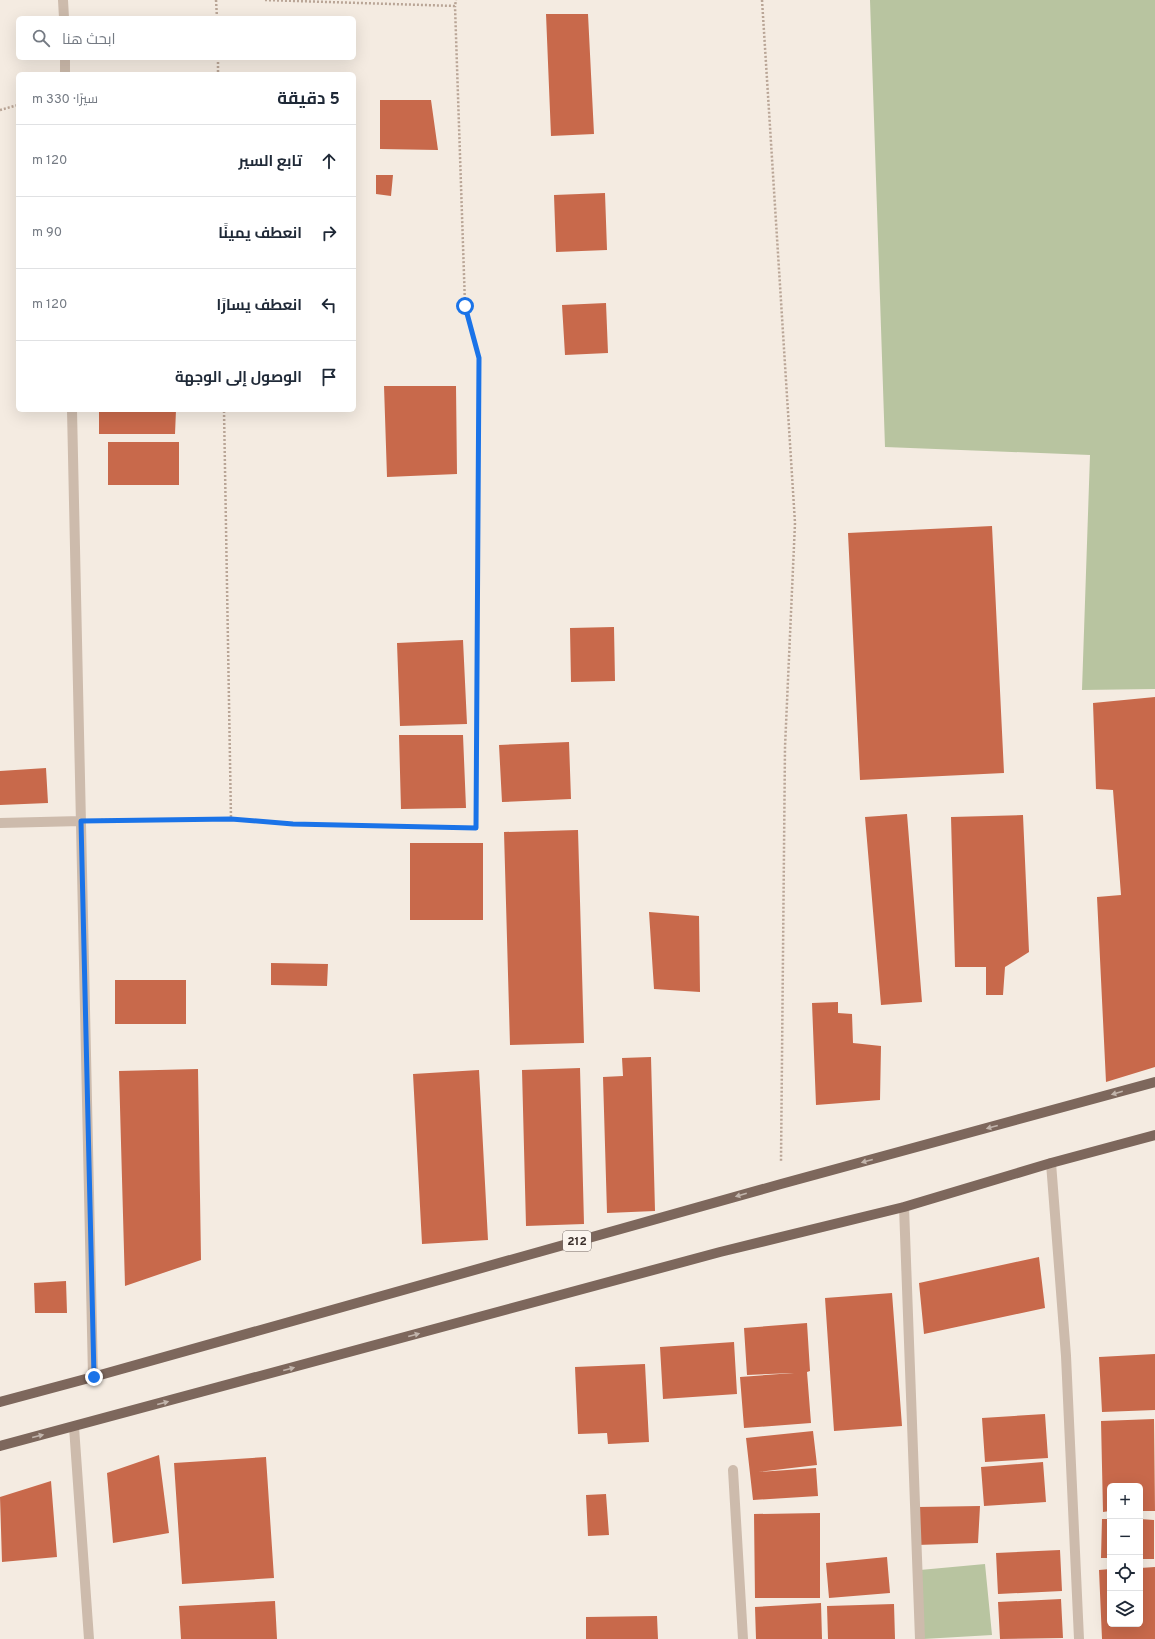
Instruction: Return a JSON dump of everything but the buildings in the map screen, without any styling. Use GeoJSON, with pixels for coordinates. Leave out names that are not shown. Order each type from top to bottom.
{"type":"FeatureCollection","features":[{"type":"Feature","properties":{"kind":"main road","name":"212"},"geometry":{"type":"LineString","coordinates":[[0,1402],[781,1184],[1155,1082]]}},
{"type":"Feature","properties":{"kind":"main road"},"geometry":{"type":"LineString","coordinates":[[0,1446],[720,1252],[904,1207],[1155,1134]]}},
{"type":"Feature","properties":{"kind":"street"},"geometry":{"type":"LineString","coordinates":[[63,0],[64,16]]}},
{"type":"Feature","properties":{"kind":"street"},"geometry":{"type":"LineString","coordinates":[[65,60],[65,72]]}},
{"type":"Feature","properties":{"kind":"street"},"geometry":{"type":"LineString","coordinates":[[72,412],[94,1377]]}},
{"type":"Feature","properties":{"kind":"street"},"geometry":{"type":"LineString","coordinates":[[0,823],[81,821]]}},
{"type":"Feature","properties":{"kind":"street"},"geometry":{"type":"LineString","coordinates":[[1051,1163],[1066,1356],[1079,1639]]}},
{"type":"Feature","properties":{"kind":"street"},"geometry":{"type":"LineString","coordinates":[[904,1207],[920,1639]]}},
{"type":"Feature","properties":{"kind":"street"},"geometry":{"type":"LineString","coordinates":[[74,1427],[89,1639]]}},
{"type":"Feature","properties":{"kind":"street"},"geometry":{"type":"LineString","coordinates":[[733,1470],[742,1639]]}},
{"type":"Feature","properties":{"kind":"path"},"geometry":{"type":"LineString","coordinates":[[216,0],[217,16]]}},
{"type":"Feature","properties":{"kind":"path"},"geometry":{"type":"LineString","coordinates":[[265,0],[455,6]]}},
{"type":"Feature","properties":{"kind":"path"},"geometry":{"type":"LineString","coordinates":[[81,821],[231,819],[293,824],[476,828],[479,358],[465,306],[456,0]]}},
{"type":"Feature","properties":{"kind":"path"},"geometry":{"type":"LineString","coordinates":[[762,0],[795,523],[785,747],[781,1184]]}},
{"type":"Feature","properties":{"kind":"path"},"geometry":{"type":"LineString","coordinates":[[218,60],[218,72]]}},
{"type":"Feature","properties":{"kind":"path"},"geometry":{"type":"LineString","coordinates":[[0,110],[16,106]]}},
{"type":"Feature","properties":{"kind":"path"},"geometry":{"type":"LineString","coordinates":[[224,412],[231,819]]}},
{"type":"Feature","properties":{"kind":"green space"},"geometry":{"type":"Polygon","coordinates":[[[870,0],[1155,0],[1155,689],[1082,690],[1090,455],[885,447],[870,0]]]}},
{"type":"Feature","properties":{"kind":"green space"},"geometry":{"type":"Polygon","coordinates":[[[985,1564],[992,1635],[923,1639],[920,1570],[985,1564]]]}},
{"type":"Feature","properties":{"kind":"route"},"geometry":{"type":"LineString","coordinates":[[94,1377],[81,821],[231,819],[293,824],[476,828],[479,358],[465,306]]}}]}
